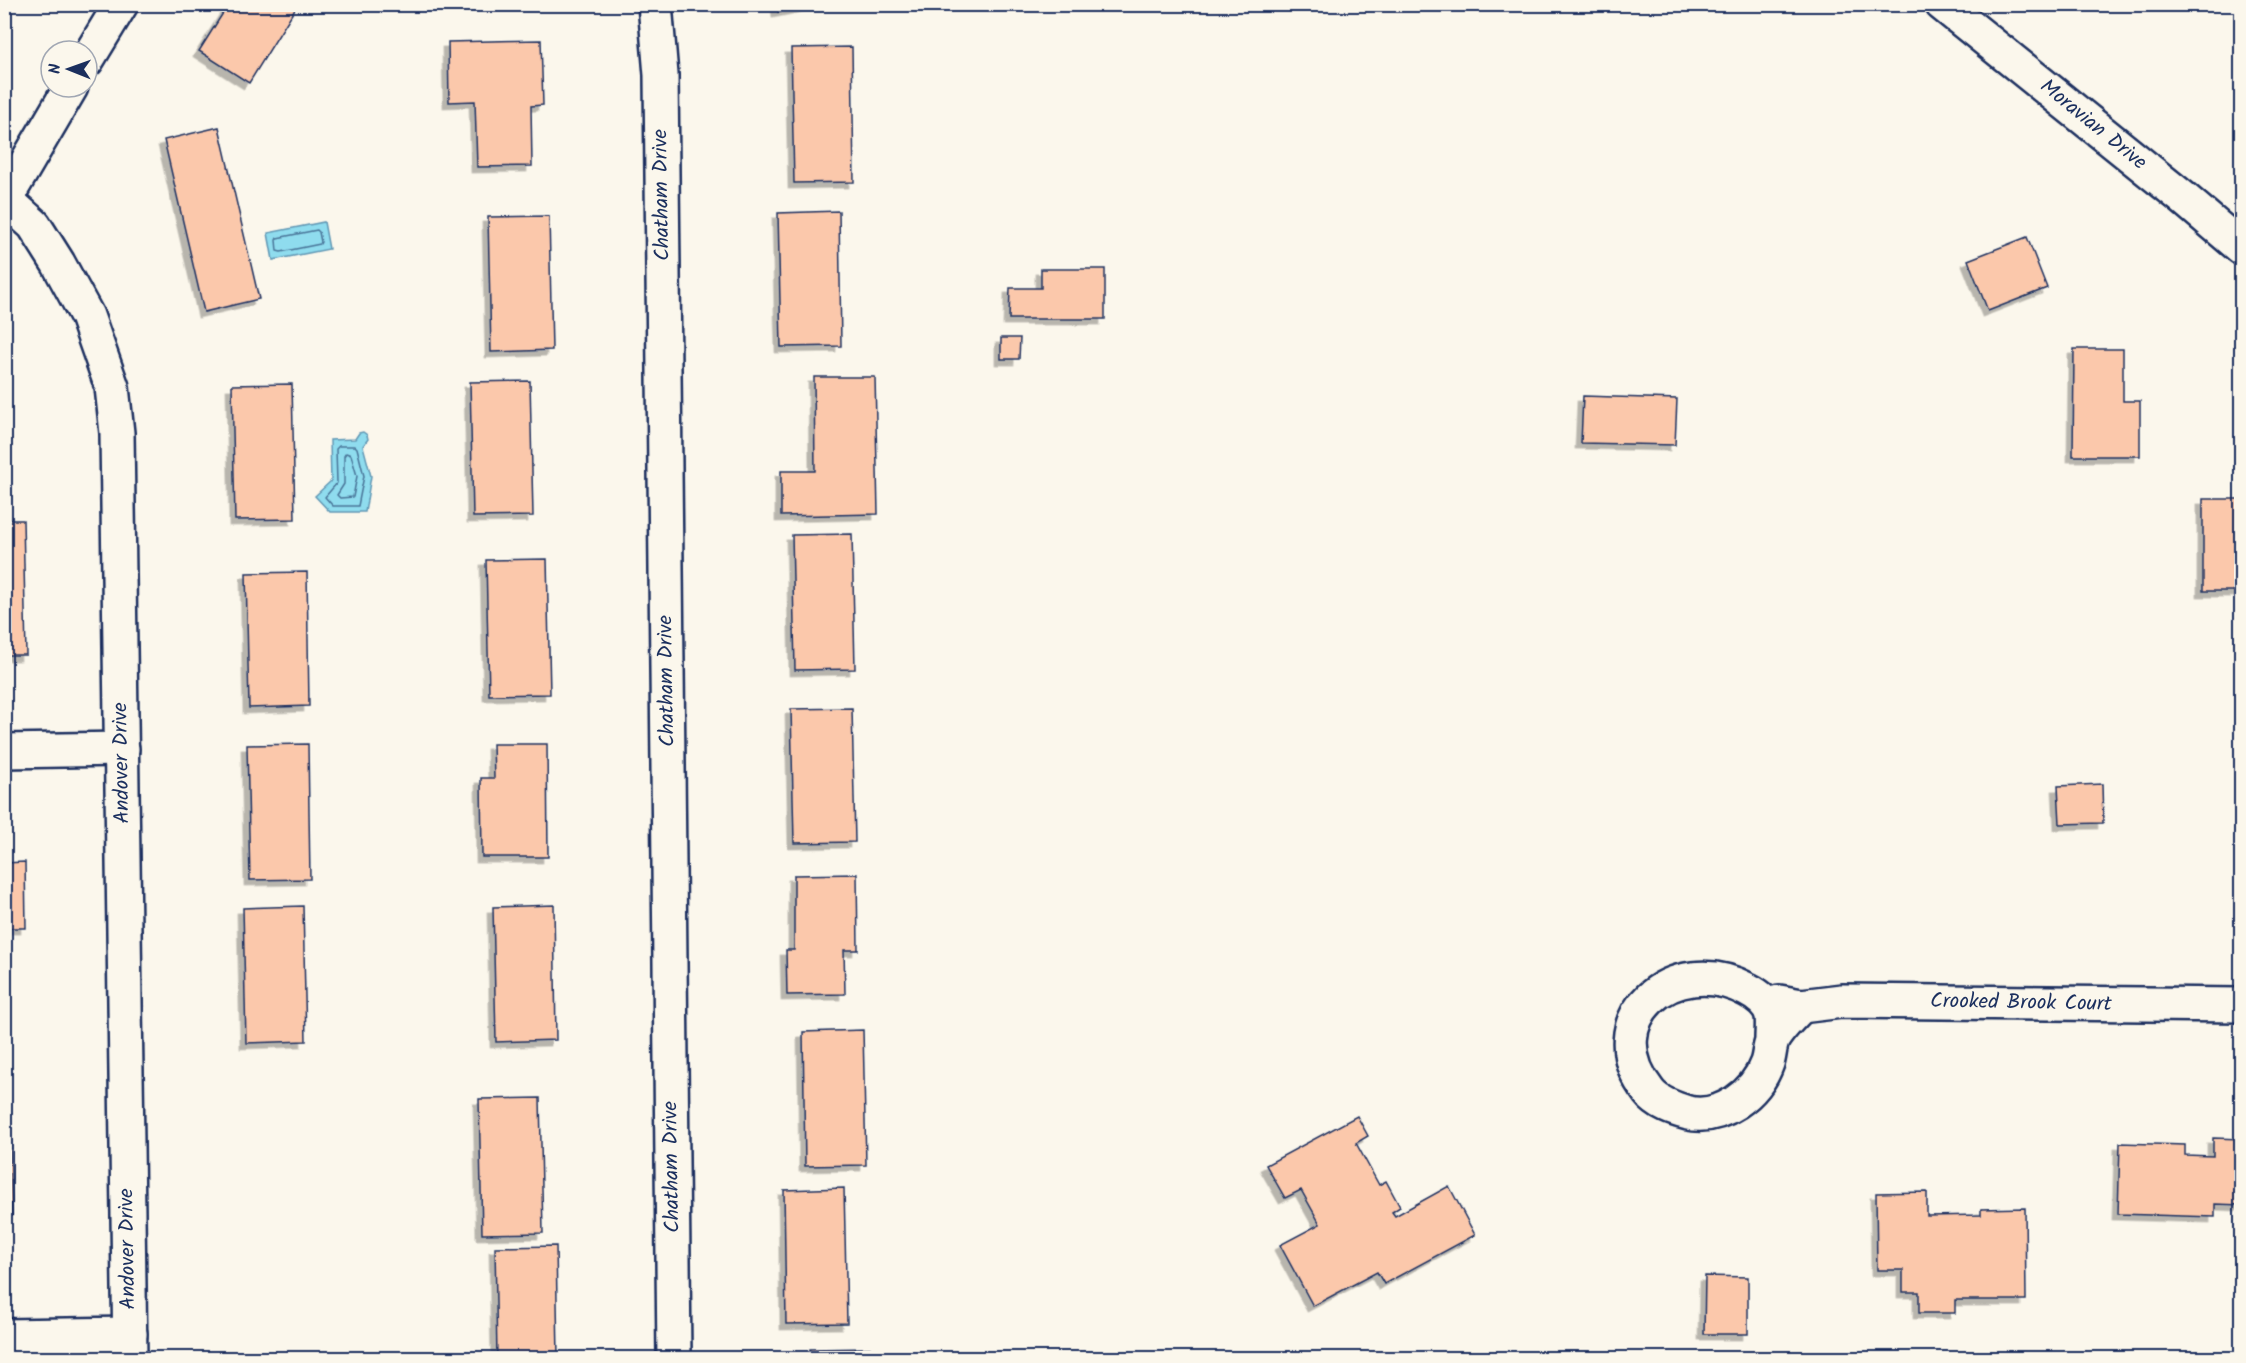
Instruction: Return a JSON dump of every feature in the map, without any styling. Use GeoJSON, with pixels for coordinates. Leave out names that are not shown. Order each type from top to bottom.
{"type":"FeatureCollection","features":[{"type":"Feature","properties":{"kind":"street"},"geometry":{"type":"LineString","coordinates":[[99,40],[121,4]]}},
{"type":"Feature","properties":{"kind":"street","name":"Chatham Drive"},"geometry":{"type":"LineString","coordinates":[[655,4],[661,75],[675,1359]]}},
{"type":"Feature","properties":{"kind":"street","name":"Moravian Drive"},"geometry":{"type":"LineString","coordinates":[[1942,4],[2182,197],[2241,248]]}},
{"type":"Feature","properties":{"kind":"street"},"geometry":{"type":"LineString","coordinates":[[5,198],[64,99]]}},
{"type":"Feature","properties":{"kind":"street","name":"Andover Drive"},"geometry":{"type":"LineString","coordinates":[[5,198],[34,225],[58,263],[87,316],[112,387],[117,433],[130,1346]]}},
{"type":"Feature","properties":{"kind":"street"},"geometry":{"type":"LineString","coordinates":[[4,751],[122,749]]}},
{"type":"Feature","properties":{"kind":"street","name":"Crooked Brook Court"},"geometry":{"type":"LineString","coordinates":[[1760,997],[1772,1014],[1772,1039],[1767,1065],[1754,1085],[1738,1101],[1717,1111],[1694,1114],[1672,1109],[1652,1096],[1638,1078],[1631,1057],[1630,1035],[1638,1014],[1650,997],[1669,984],[1689,978],[1735,983],[1760,997],[1801,1006],[1842,1001],[2241,1005]]}},
{"type":"Feature","properties":{"kind":"street","name":"Crooked Brook Court"},"geometry":{"type":"LineString","coordinates":[[1772,1039],[1801,1006]]}},
{"type":"Feature","properties":{"kind":"street"},"geometry":{"type":"LineString","coordinates":[[4,1336],[130,1346]]}},
{"type":"Feature","properties":{"kind":"water"},"geometry":{"type":"Polygon","coordinates":[[[324,222],[329,249],[273,260],[268,233],[324,222]]]}},
{"type":"Feature","properties":{"kind":"water"},"geometry":{"type":"Polygon","coordinates":[[[363,432],[368,439],[363,446],[371,476],[365,512],[330,512],[315,496],[331,481],[330,440],[355,439],[359,433],[363,432]]]}},
{"type":"Feature","properties":{"kind":"building"},"geometry":{"type":"Polygon","coordinates":[[[237,4],[298,4],[249,83],[199,51],[228,5],[234,9],[237,4]]]}},
{"type":"Feature","properties":{"kind":"building"},"geometry":{"type":"Polygon","coordinates":[[[777,4],[817,4],[778,12],[777,4]]]}},
{"type":"Feature","properties":{"kind":"building"},"geometry":{"type":"Polygon","coordinates":[[[541,40],[543,105],[531,106],[532,166],[477,167],[475,101],[449,102],[448,42],[541,40]]]}},
{"type":"Feature","properties":{"kind":"building"},"geometry":{"type":"Polygon","coordinates":[[[852,47],[854,182],[794,183],[791,48],[852,47]]]}},
{"type":"Feature","properties":{"kind":"building"},"geometry":{"type":"Polygon","coordinates":[[[219,127],[259,299],[204,312],[164,140],[219,127]]]}},
{"type":"Feature","properties":{"kind":"building"},"geometry":{"type":"Polygon","coordinates":[[[839,211],[841,346],[781,347],[778,213],[839,211]]]}},
{"type":"Feature","properties":{"kind":"building"},"geometry":{"type":"Polygon","coordinates":[[[549,216],[552,350],[491,352],[488,217],[549,216]]]}},
{"type":"Feature","properties":{"kind":"building"},"geometry":{"type":"Polygon","coordinates":[[[2027,237],[2047,288],[1988,311],[1968,260],[2027,237]]]}},
{"type":"Feature","properties":{"kind":"building"},"geometry":{"type":"Polygon","coordinates":[[[1041,269],[1105,269],[1105,319],[1009,319],[1010,288],[1041,288],[1041,269]]]}},
{"type":"Feature","properties":{"kind":"building"},"geometry":{"type":"Polygon","coordinates":[[[1001,338],[1020,338],[1019,359],[1001,359],[1001,338]]]}},
{"type":"Feature","properties":{"kind":"building"},"geometry":{"type":"Polygon","coordinates":[[[2074,349],[2123,349],[2123,401],[2140,401],[2140,456],[2073,456],[2074,349]]]}},
{"type":"Feature","properties":{"kind":"building"},"geometry":{"type":"Polygon","coordinates":[[[814,377],[875,377],[878,514],[781,516],[781,471],[815,471],[814,377]]]}},
{"type":"Feature","properties":{"kind":"building"},"geometry":{"type":"Polygon","coordinates":[[[530,381],[533,516],[473,517],[470,382],[530,381]]]}},
{"type":"Feature","properties":{"kind":"building"},"geometry":{"type":"Polygon","coordinates":[[[292,384],[295,519],[235,520],[232,385],[292,384]]]}},
{"type":"Feature","properties":{"kind":"building"},"geometry":{"type":"Polygon","coordinates":[[[1583,396],[1677,399],[1675,445],[1581,443],[1583,396]]]}},
{"type":"Feature","properties":{"kind":"building"},"geometry":{"type":"Polygon","coordinates":[[[2203,499],[2242,499],[2242,591],[2203,591],[2203,499]]]}},
{"type":"Feature","properties":{"kind":"building"},"geometry":{"type":"Polygon","coordinates":[[[4,520],[23,520],[26,655],[4,655],[4,520]]]}},
{"type":"Feature","properties":{"kind":"building"},"geometry":{"type":"Polygon","coordinates":[[[852,534],[855,669],[795,670],[792,535],[852,534]]]}},
{"type":"Feature","properties":{"kind":"building"},"geometry":{"type":"Polygon","coordinates":[[[547,559],[550,694],[489,695],[486,560],[547,559]]]}},
{"type":"Feature","properties":{"kind":"building"},"geometry":{"type":"Polygon","coordinates":[[[307,572],[309,706],[249,708],[246,573],[307,572]]]}},
{"type":"Feature","properties":{"kind":"building"},"geometry":{"type":"Polygon","coordinates":[[[852,708],[855,842],[794,843],[791,709],[852,708]]]}},
{"type":"Feature","properties":{"kind":"building"},"geometry":{"type":"Polygon","coordinates":[[[308,744],[310,879],[250,880],[247,745],[308,744]]]}},
{"type":"Feature","properties":{"kind":"building"},"geometry":{"type":"Polygon","coordinates":[[[493,744],[547,744],[548,857],[482,857],[481,778],[494,778],[493,744]]]}},
{"type":"Feature","properties":{"kind":"building"},"geometry":{"type":"Polygon","coordinates":[[[2102,784],[2103,823],[2060,824],[2058,786],[2102,784]]]}},
{"type":"Feature","properties":{"kind":"building"},"geometry":{"type":"Polygon","coordinates":[[[25,862],[26,928],[7,928],[9,995],[4,995],[4,863],[25,862]]]}},
{"type":"Feature","properties":{"kind":"building"},"geometry":{"type":"Polygon","coordinates":[[[857,874],[858,950],[844,950],[845,994],[787,995],[786,950],[794,950],[794,875],[857,874]]]}},
{"type":"Feature","properties":{"kind":"building"},"geometry":{"type":"Polygon","coordinates":[[[554,905],[556,1040],[496,1042],[493,907],[554,905]]]}},
{"type":"Feature","properties":{"kind":"building"},"geometry":{"type":"Polygon","coordinates":[[[303,906],[306,1041],[246,1043],[243,908],[303,906]]]}},
{"type":"Feature","properties":{"kind":"building"},"geometry":{"type":"Polygon","coordinates":[[[863,1030],[866,1165],[805,1166],[803,1032],[863,1030]]]}},
{"type":"Feature","properties":{"kind":"building"},"geometry":{"type":"Polygon","coordinates":[[[4,1082],[9,1082],[12,1216],[4,1217],[4,1082]]]}},
{"type":"Feature","properties":{"kind":"building"},"geometry":{"type":"Polygon","coordinates":[[[540,1098],[543,1233],[482,1234],[479,1099],[540,1098]]]}},
{"type":"Feature","properties":{"kind":"building"},"geometry":{"type":"Polygon","coordinates":[[[1357,1116],[1368,1136],[1356,1143],[1379,1185],[1386,1181],[1400,1207],[1392,1212],[1395,1216],[1449,1186],[1475,1235],[1384,1284],[1377,1272],[1313,1306],[1280,1245],[1320,1224],[1301,1190],[1285,1198],[1266,1165],[1357,1116]]]}},
{"type":"Feature","properties":{"kind":"building"},"geometry":{"type":"Polygon","coordinates":[[[2213,1138],[2242,1139],[2242,1205],[2215,1204],[2215,1217],[2118,1214],[2120,1143],[2185,1145],[2185,1155],[2213,1156],[2213,1138]]]}},
{"type":"Feature","properties":{"kind":"building"},"geometry":{"type":"Polygon","coordinates":[[[844,1188],[847,1323],[786,1324],[784,1190],[844,1188]]]}},
{"type":"Feature","properties":{"kind":"building"},"geometry":{"type":"Polygon","coordinates":[[[1927,1192],[1927,1216],[1981,1215],[1981,1209],[2025,1208],[2026,1300],[1955,1300],[1955,1313],[1919,1313],[1919,1292],[1903,1292],[1903,1270],[1877,1270],[1876,1193],[1927,1192]]]}},
{"type":"Feature","properties":{"kind":"building"},"geometry":{"type":"Polygon","coordinates":[[[556,1246],[558,1358],[497,1358],[495,1247],[556,1246]]]}},
{"type":"Feature","properties":{"kind":"building"},"geometry":{"type":"Polygon","coordinates":[[[1705,1276],[1748,1277],[1748,1334],[1704,1334],[1705,1276]]]}},
{"type":"Feature","properties":{"kind":"building"},"geometry":{"type":"Polygon","coordinates":[[[870,1348],[870,1358],[810,1358],[810,1349],[870,1348]]]}}]}
